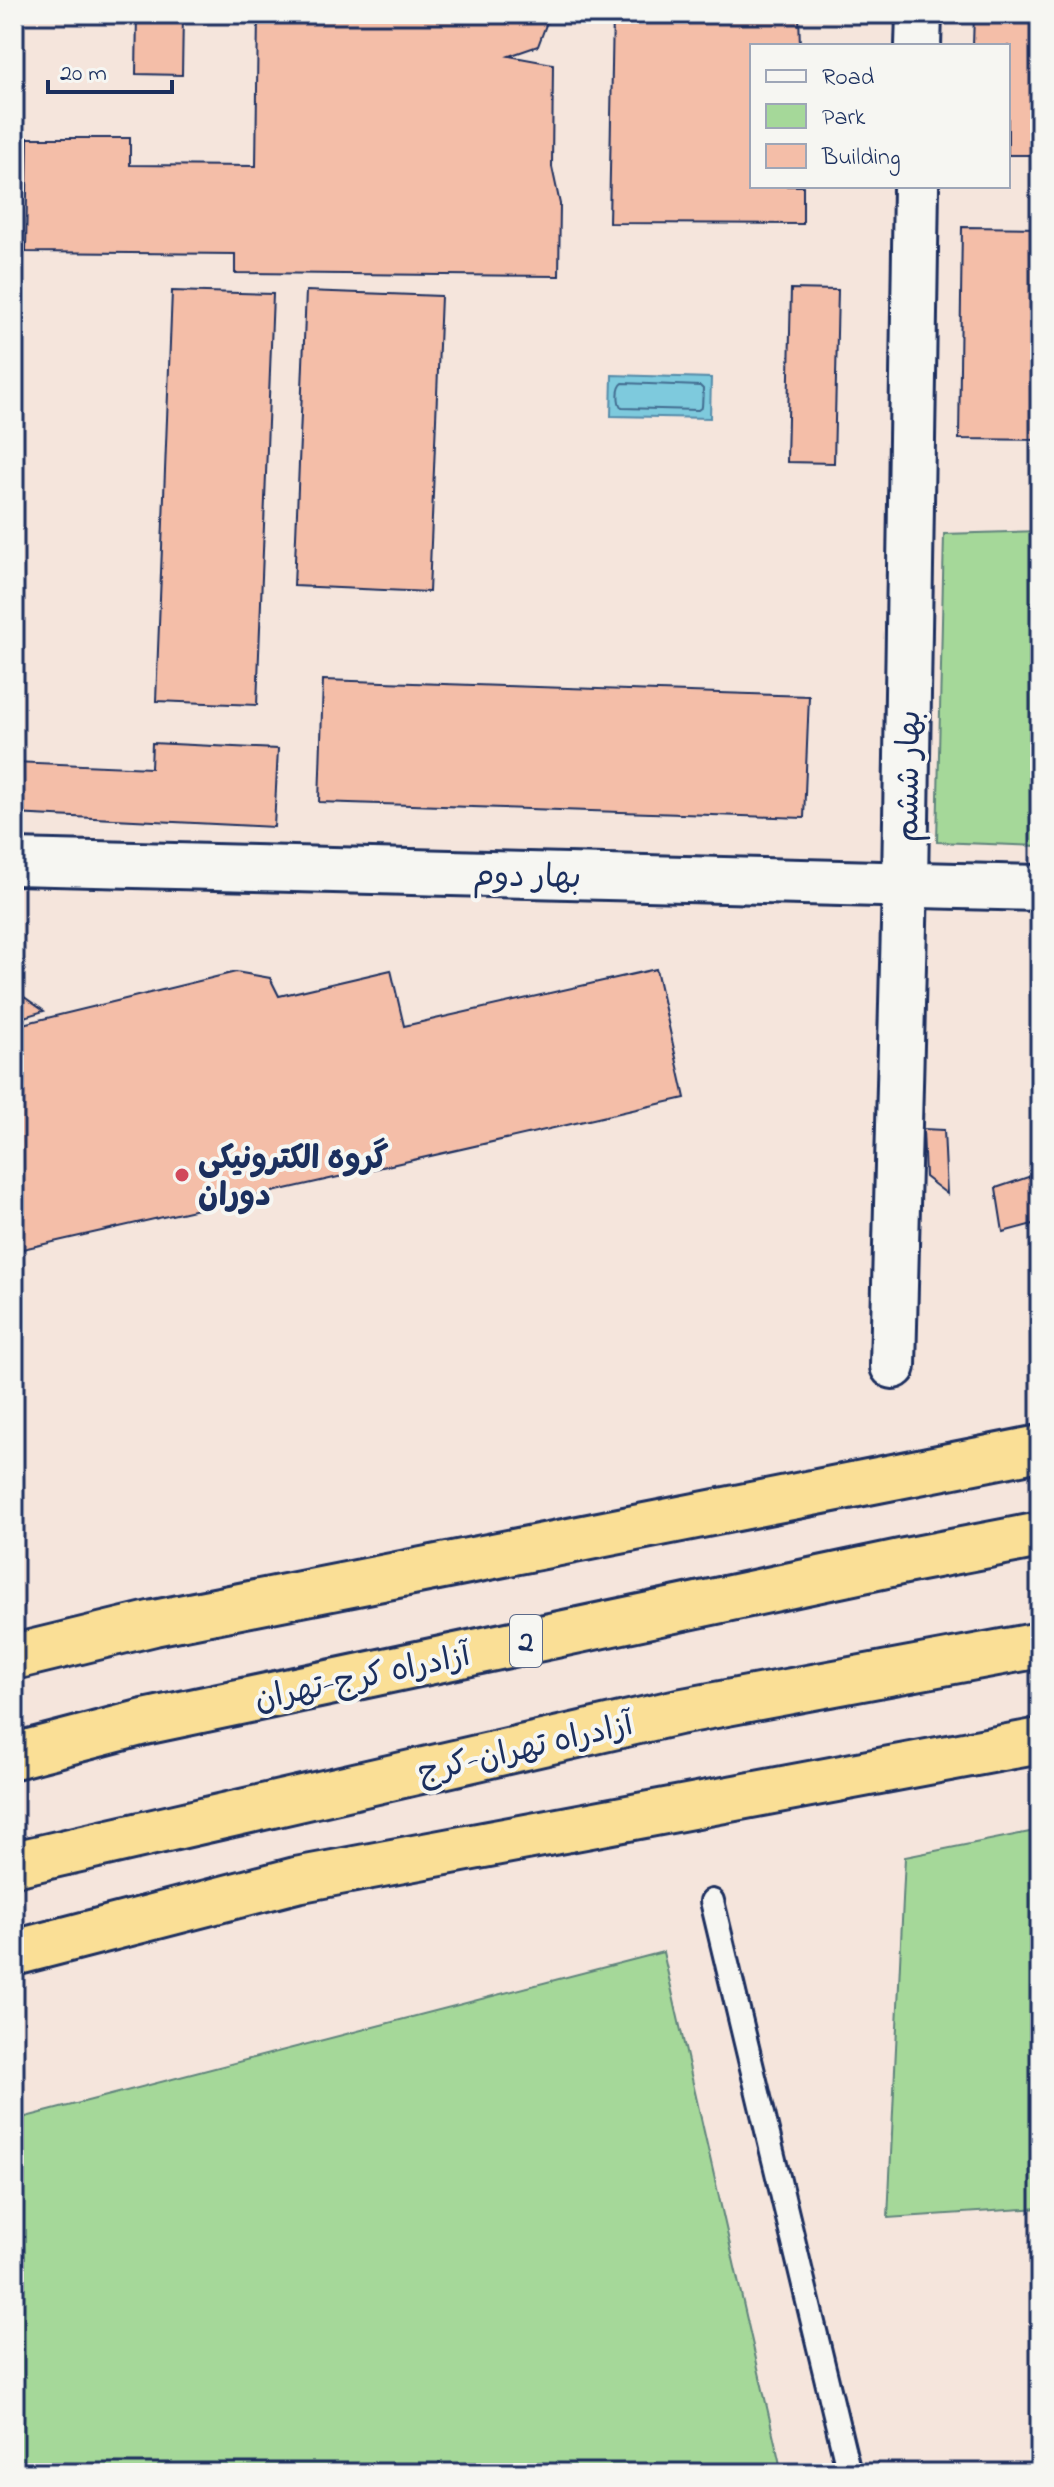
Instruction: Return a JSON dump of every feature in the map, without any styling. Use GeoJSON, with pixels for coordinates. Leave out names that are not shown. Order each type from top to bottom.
{"type":"FeatureCollection","features":[{"type":"Feature","properties":{"kind":"highway"},"geometry":{"type":"LineString","coordinates":[[14,1657],[154,1623],[1040,1448]]}},
{"type":"Feature","properties":{"kind":"highway","name":"آزادراه کرج-تهران"},"geometry":{"type":"LineString","coordinates":[[14,1756],[144,1722],[1040,1535]]}},
{"type":"Feature","properties":{"kind":"highway","name":"آزادراه تهران-کرج"},"geometry":{"type":"LineString","coordinates":[[14,1864],[678,1712],[1040,1645]]}},
{"type":"Feature","properties":{"kind":"highway"},"geometry":{"type":"LineString","coordinates":[[14,1953],[296,1880],[1040,1741]]}},
{"type":"Feature","properties":{"kind":"street"},"geometry":{"type":"LineString","coordinates":[[918,44],[919,14]]}},
{"type":"Feature","properties":{"kind":"street","name":"بهار ششم"},"geometry":{"type":"LineString","coordinates":[[893,1366],[905,884],[916,188]]}},
{"type":"Feature","properties":{"kind":"street","name":"بهار دوم"},"geometry":{"type":"LineString","coordinates":[[14,862],[1040,888]]}},
{"type":"Feature","properties":{"kind":"lane"},"geometry":{"type":"LineString","coordinates":[[712,1901],[849,2473]]}},
{"type":"Feature","properties":{"kind":"green space"},"geometry":{"type":"Polygon","coordinates":[[[1040,531],[1040,846],[937,842],[944,534],[1040,531]]]}},
{"type":"Feature","properties":{"kind":"green space"},"geometry":{"type":"Polygon","coordinates":[[[1040,1830],[1040,2208],[888,2218],[905,1857],[1040,1830]]]}},
{"type":"Feature","properties":{"kind":"green space"},"geometry":{"type":"Polygon","coordinates":[[[663,1952],[782,2473],[14,2473],[14,2120],[663,1952]]]}},
{"type":"Feature","properties":{"kind":"water"},"geometry":{"type":"Polygon","coordinates":[[[612,375],[711,378],[710,418],[611,416],[612,375]]]}},
{"type":"Feature","properties":{"kind":"building"},"geometry":{"type":"Polygon","coordinates":[[[137,14],[183,14],[182,75],[136,74],[137,14]]]}},
{"type":"Feature","properties":{"kind":"building"},"geometry":{"type":"Polygon","coordinates":[[[258,14],[550,14],[538,46],[509,56],[553,64],[552,167],[560,204],[559,276],[235,273],[235,254],[26,252],[28,138],[130,138],[130,165],[256,166],[258,14]]]}},
{"type":"Feature","properties":{"kind":"building"},"geometry":{"type":"Polygon","coordinates":[[[613,14],[799,14],[800,44],[750,44],[750,188],[803,188],[803,224],[609,223],[613,14]]]}},
{"type":"Feature","properties":{"kind":"building"},"geometry":{"type":"Polygon","coordinates":[[[974,14],[1040,14],[1040,155],[1010,155],[1010,44],[973,44],[974,14]]]}},
{"type":"Feature","properties":{"kind":"building"},"geometry":{"type":"Polygon","coordinates":[[[962,227],[1040,228],[1040,440],[959,439],[962,227]]]}},
{"type":"Feature","properties":{"kind":"building"},"geometry":{"type":"Polygon","coordinates":[[[791,289],[838,290],[834,463],[787,462],[791,289]]]}},
{"type":"Feature","properties":{"kind":"building"},"geometry":{"type":"Polygon","coordinates":[[[172,291],[273,294],[257,705],[156,701],[172,291]]]}},
{"type":"Feature","properties":{"kind":"building"},"geometry":{"type":"Polygon","coordinates":[[[306,291],[441,296],[429,592],[294,586],[306,291]]]}},
{"type":"Feature","properties":{"kind":"building"},"geometry":{"type":"Polygon","coordinates":[[[323,680],[809,696],[804,818],[319,802],[323,680]]]}},
{"type":"Feature","properties":{"kind":"building"},"geometry":{"type":"Polygon","coordinates":[[[152,743],[278,749],[274,827],[14,814],[14,762],[151,768],[152,743]]]}},
{"type":"Feature","properties":{"kind":"building"},"geometry":{"type":"Polygon","coordinates":[[[14,957],[23,958],[20,994],[44,1011],[14,1020],[14,957]]]}},
{"type":"Feature","properties":{"kind":"building","name":"گروه الکترونیکی دوران"},"geometry":{"type":"Polygon","coordinates":[[[656,969],[685,1098],[14,1251],[14,1026],[236,972],[270,978],[279,996],[391,970],[404,1026],[656,969]]]}},
{"type":"Feature","properties":{"kind":"building"},"geometry":{"type":"Polygon","coordinates":[[[923,1129],[944,1130],[947,1194],[925,1177],[923,1129]]]}},
{"type":"Feature","properties":{"kind":"building"},"geometry":{"type":"Polygon","coordinates":[[[1040,1173],[1040,1222],[1003,1232],[996,1188],[1040,1173]]]}},
{"type":"Feature","properties":{"kind":"place","name":"گروه الکترونیکی دوران"},"geometry":{"type":"Point","coordinates":[182,1175]}}]}
